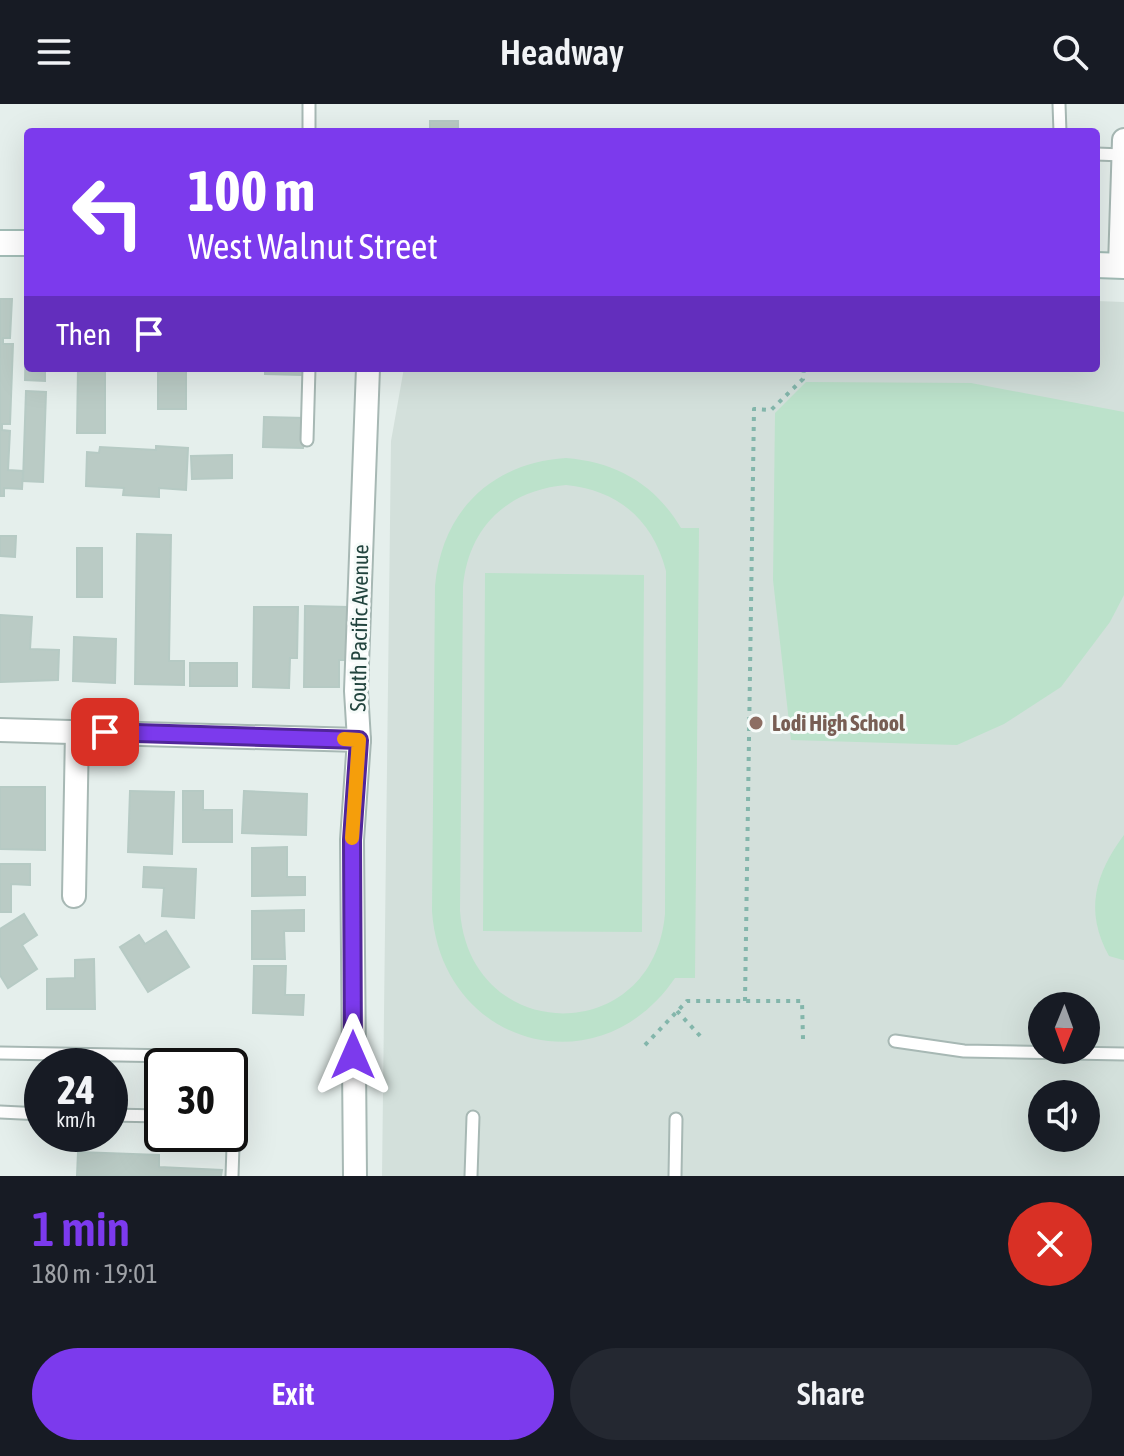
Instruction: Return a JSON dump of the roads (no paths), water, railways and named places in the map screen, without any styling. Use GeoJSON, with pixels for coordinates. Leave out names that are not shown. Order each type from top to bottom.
{"type":"FeatureCollection","features":[{"type":"Feature","properties":{"kind":"main road"},"geometry":{"type":"LineString","coordinates":[[0,243],[24,243]]}},
{"type":"Feature","properties":{"kind":"street"},"geometry":{"type":"LineString","coordinates":[[1113,265],[1124,140]]}},
{"type":"Feature","properties":{"kind":"street","name":"South Pacific Avenue"},"geometry":{"type":"LineString","coordinates":[[355,1176],[352,840],[359,740],[356,691],[368,372]]}},
{"type":"Feature","properties":{"kind":"street"},"geometry":{"type":"LineString","coordinates":[[0,730],[359,740]]}},
{"type":"Feature","properties":{"kind":"street"},"geometry":{"type":"LineString","coordinates":[[74,896],[77,732]]}},
{"type":"Feature","properties":{"kind":"lane"},"geometry":{"type":"LineString","coordinates":[[309,104],[309,128]]}},
{"type":"Feature","properties":{"kind":"lane"},"geometry":{"type":"LineString","coordinates":[[1059,104],[1060,128]]}},
{"type":"Feature","properties":{"kind":"lane"},"geometry":{"type":"LineString","coordinates":[[1100,154],[1123,155]]}},
{"type":"Feature","properties":{"kind":"lane"},"geometry":{"type":"LineString","coordinates":[[307,440],[309,372]]}},
{"type":"Feature","properties":{"kind":"lane"},"geometry":{"type":"LineString","coordinates":[[895,1041],[964,1051],[1124,1054]]}},
{"type":"Feature","properties":{"kind":"lane"},"geometry":{"type":"LineString","coordinates":[[0,1053],[144,1055]]}},
{"type":"Feature","properties":{"kind":"lane"},"geometry":{"type":"LineString","coordinates":[[0,1112],[24,1113]]}},
{"type":"Feature","properties":{"kind":"lane"},"geometry":{"type":"LineString","coordinates":[[471,1176],[473,1117]]}},
{"type":"Feature","properties":{"kind":"lane"},"geometry":{"type":"LineString","coordinates":[[675,1176],[676,1119]]}},
{"type":"Feature","properties":{"kind":"lane"},"geometry":{"type":"LineString","coordinates":[[232,1152],[232,1176]]}},
{"type":"Feature","properties":{"kind":"place","name":"Lodi High School"},"geometry":{"type":"Point","coordinates":[756,723]}}]}
